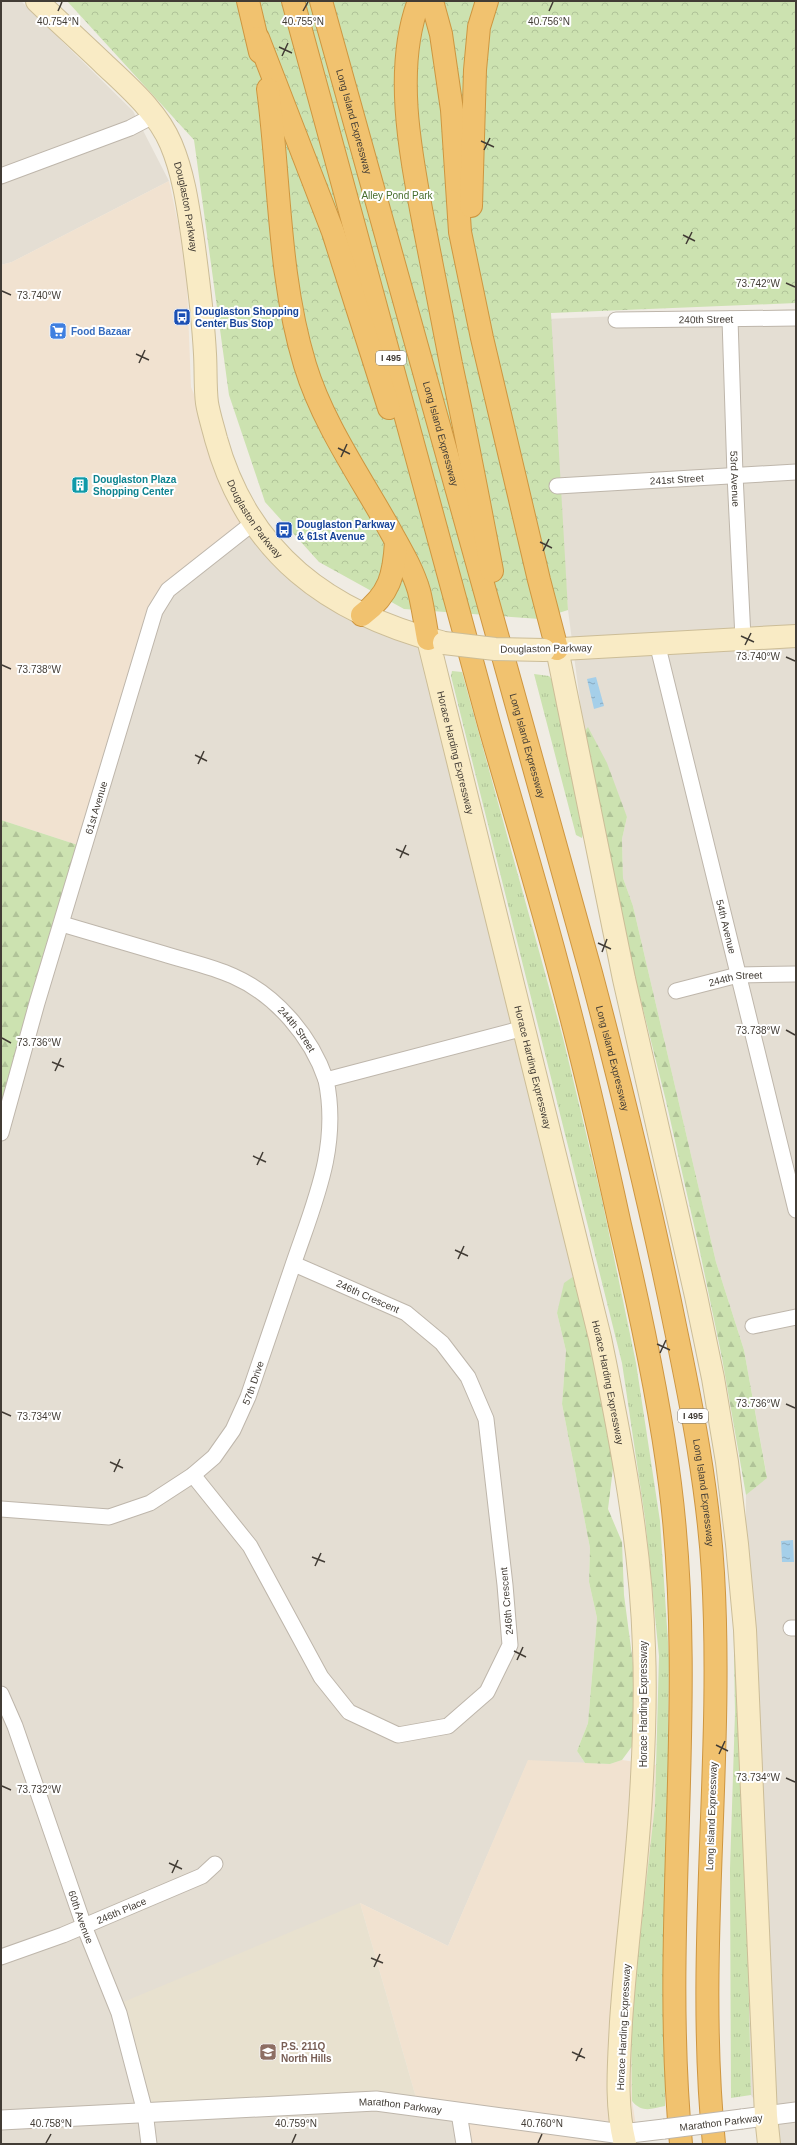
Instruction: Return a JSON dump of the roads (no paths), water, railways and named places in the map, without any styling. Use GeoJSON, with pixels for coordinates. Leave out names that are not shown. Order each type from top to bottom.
{"type":"FeatureCollection","features":[{"type":"Feature","properties":{"kind":"highway"},"geometry":{"type":"LineString","coordinates":[[248,1],[258,38],[268,86],[274,134],[287,278],[294,318],[305,365],[322,408],[396,542],[418,591],[436,641]]}},
{"type":"Feature","properties":{"kind":"highway","name":"I 495"},"geometry":{"type":"LineString","coordinates":[[293,1],[487,716],[561,978],[599,1130],[656,1389],[670,1484],[679,1568],[682,1661],[675,2001],[678,2108],[681,2144]]}},
{"type":"Feature","properties":{"kind":"highway","name":"Long Island Expressway"},"geometry":{"type":"LineString","coordinates":[[321,1],[518,708],[630,1124],[686,1375],[703,1479],[713,1571],[716,1667],[707,2009],[710,2107],[714,2144]]}},
{"type":"Feature","properties":{"kind":"highway"},"geometry":{"type":"LineString","coordinates":[[419,1],[408,53],[406,105],[412,156],[518,708]]}},
{"type":"Feature","properties":{"kind":"highway"},"geometry":{"type":"LineString","coordinates":[[432,1],[441,34],[452,110],[460,232],[482,338],[539,580],[551,650]]}},
{"type":"Feature","properties":{"kind":"highway"},"geometry":{"type":"LineString","coordinates":[[482,338],[470,232],[474,70],[479,27],[487,1]]}},
{"type":"Feature","properties":{"kind":"highway"},"geometry":{"type":"LineString","coordinates":[[258,38],[333,232],[350,282],[487,716]]}},
{"type":"Feature","properties":{"kind":"highway"},"geometry":{"type":"LineString","coordinates":[[362,615],[376,605],[384,594],[394,569],[396,542]]}},
{"type":"Feature","properties":{"kind":"main road","name":"Douglaston Parkway"},"geometry":{"type":"LineString","coordinates":[[37,1],[134,93],[163,127],[185,188],[198,274],[207,403],[225,466],[234,491],[253,522],[284,559],[311,584],[362,615],[394,628],[436,641],[495,649],[551,650],[796,636]]}},
{"type":"Feature","properties":{"kind":"main road","name":"Horace Harding Expressway"},"geometry":{"type":"LineString","coordinates":[[436,641],[524,1028],[600,1338],[631,1501],[644,1648],[645,1722],[641,1797],[623,1997],[618,2075],[624,2139]]}},
{"type":"Feature","properties":{"kind":"main road"},"geometry":{"type":"LineString","coordinates":[[551,650],[698,1303],[713,1378],[727,1462],[737,1544],[745,1630],[766,2116],[769,2144]]}},
{"type":"Feature","properties":{"kind":"street"},"geometry":{"type":"LineString","coordinates":[[1,176],[130,128],[153,116]]}},
{"type":"Feature","properties":{"kind":"street","name":"240th Street"},"geometry":{"type":"LineString","coordinates":[[616,320],[730,320],[796,318]]}},
{"type":"Feature","properties":{"kind":"street","name":"53rd Avenue"},"geometry":{"type":"LineString","coordinates":[[730,320],[734,475],[743,638]]}},
{"type":"Feature","properties":{"kind":"street","name":"241st Street"},"geometry":{"type":"LineString","coordinates":[[557,486],[796,472]]}},
{"type":"Feature","properties":{"kind":"street","name":"61st Avenue"},"geometry":{"type":"LineString","coordinates":[[1,1133],[37,1003],[155,611],[168,590],[253,522]]}},
{"type":"Feature","properties":{"kind":"street","name":"54th Avenue"},"geometry":{"type":"LineString","coordinates":[[657,643],[796,1210]]}},
{"type":"Feature","properties":{"kind":"street","name":"244th Street"},"geometry":{"type":"LineString","coordinates":[[62,924],[221,971],[247,983],[274,1002],[299,1030],[318,1059],[326,1080]]}},
{"type":"Feature","properties":{"kind":"street","name":"244th Street"},"geometry":{"type":"LineString","coordinates":[[676,991],[738,975],[796,974]]}},
{"type":"Feature","properties":{"kind":"street"},"geometry":{"type":"LineString","coordinates":[[326,1080],[524,1028]]}},
{"type":"Feature","properties":{"kind":"street","name":"57th Drive"},"geometry":{"type":"LineString","coordinates":[[1,1510],[109,1517],[150,1503],[193,1476],[214,1457],[233,1430],[248,1397],[322,1180],[328,1155],[330,1119],[330,1097],[326,1080]]}},
{"type":"Feature","properties":{"kind":"street","name":"246th Crescent"},"geometry":{"type":"LineString","coordinates":[[193,1476],[250,1546],[321,1677],[349,1712],[398,1735],[448,1726],[487,1692],[510,1645],[505,1585],[486,1419],[468,1377],[442,1343],[406,1313],[294,1264]]}},
{"type":"Feature","properties":{"kind":"street"},"geometry":{"type":"LineString","coordinates":[[753,1326],[796,1317]]}},
{"type":"Feature","properties":{"kind":"street","name":"60th Avenue"},"geometry":{"type":"LineString","coordinates":[[1,1694],[14,1726],[84,1926],[119,2013],[145,2112],[149,2144]]}},
{"type":"Feature","properties":{"kind":"street","name":"246th Place"},"geometry":{"type":"LineString","coordinates":[[1,1957],[63,1935],[202,1876],[215,1864]]}},
{"type":"Feature","properties":{"kind":"street","name":"Marathon Parkway"},"geometry":{"type":"LineString","coordinates":[[1,2120],[376,2101],[624,2139],[664,2129],[796,2112]]}},
{"type":"Feature","properties":{"kind":"street"},"geometry":{"type":"LineString","coordinates":[[459,2113],[464,2144]]}},
{"type":"Feature","properties":{"kind":"water"},"geometry":{"type":"Polygon","coordinates":[[[596,677],[604,706],[594,709],[587,679],[596,677]]]}},
{"type":"Feature","properties":{"kind":"water"},"geometry":{"type":"Polygon","coordinates":[[[793,1540],[794,1562],[782,1562],[781,1541],[793,1540]]]}},
{"type":"Feature","properties":{"kind":"place","name":"Douglaston Shopping Center Bus Stop"},"geometry":{"type":"Point","coordinates":[182,317]}},
{"type":"Feature","properties":{"kind":"place","name":"Food Bazaar"},"geometry":{"type":"Point","coordinates":[58,331]}},
{"type":"Feature","properties":{"kind":"place","name":"Douglaston Plaza Shopping Center"},"geometry":{"type":"Point","coordinates":[80,485]}},
{"type":"Feature","properties":{"kind":"place","name":"Douglaston Parkway & 61st Avenue"},"geometry":{"type":"Point","coordinates":[284,530]}},
{"type":"Feature","properties":{"kind":"place","name":"P.S. 211Q North Hills"},"geometry":{"type":"Point","coordinates":[268,2052]}},
{"type":"Feature","properties":{"kind":"park label","name":"Alley Pond Park"},"geometry":{"type":"Point","coordinates":[397,195]}}]}
